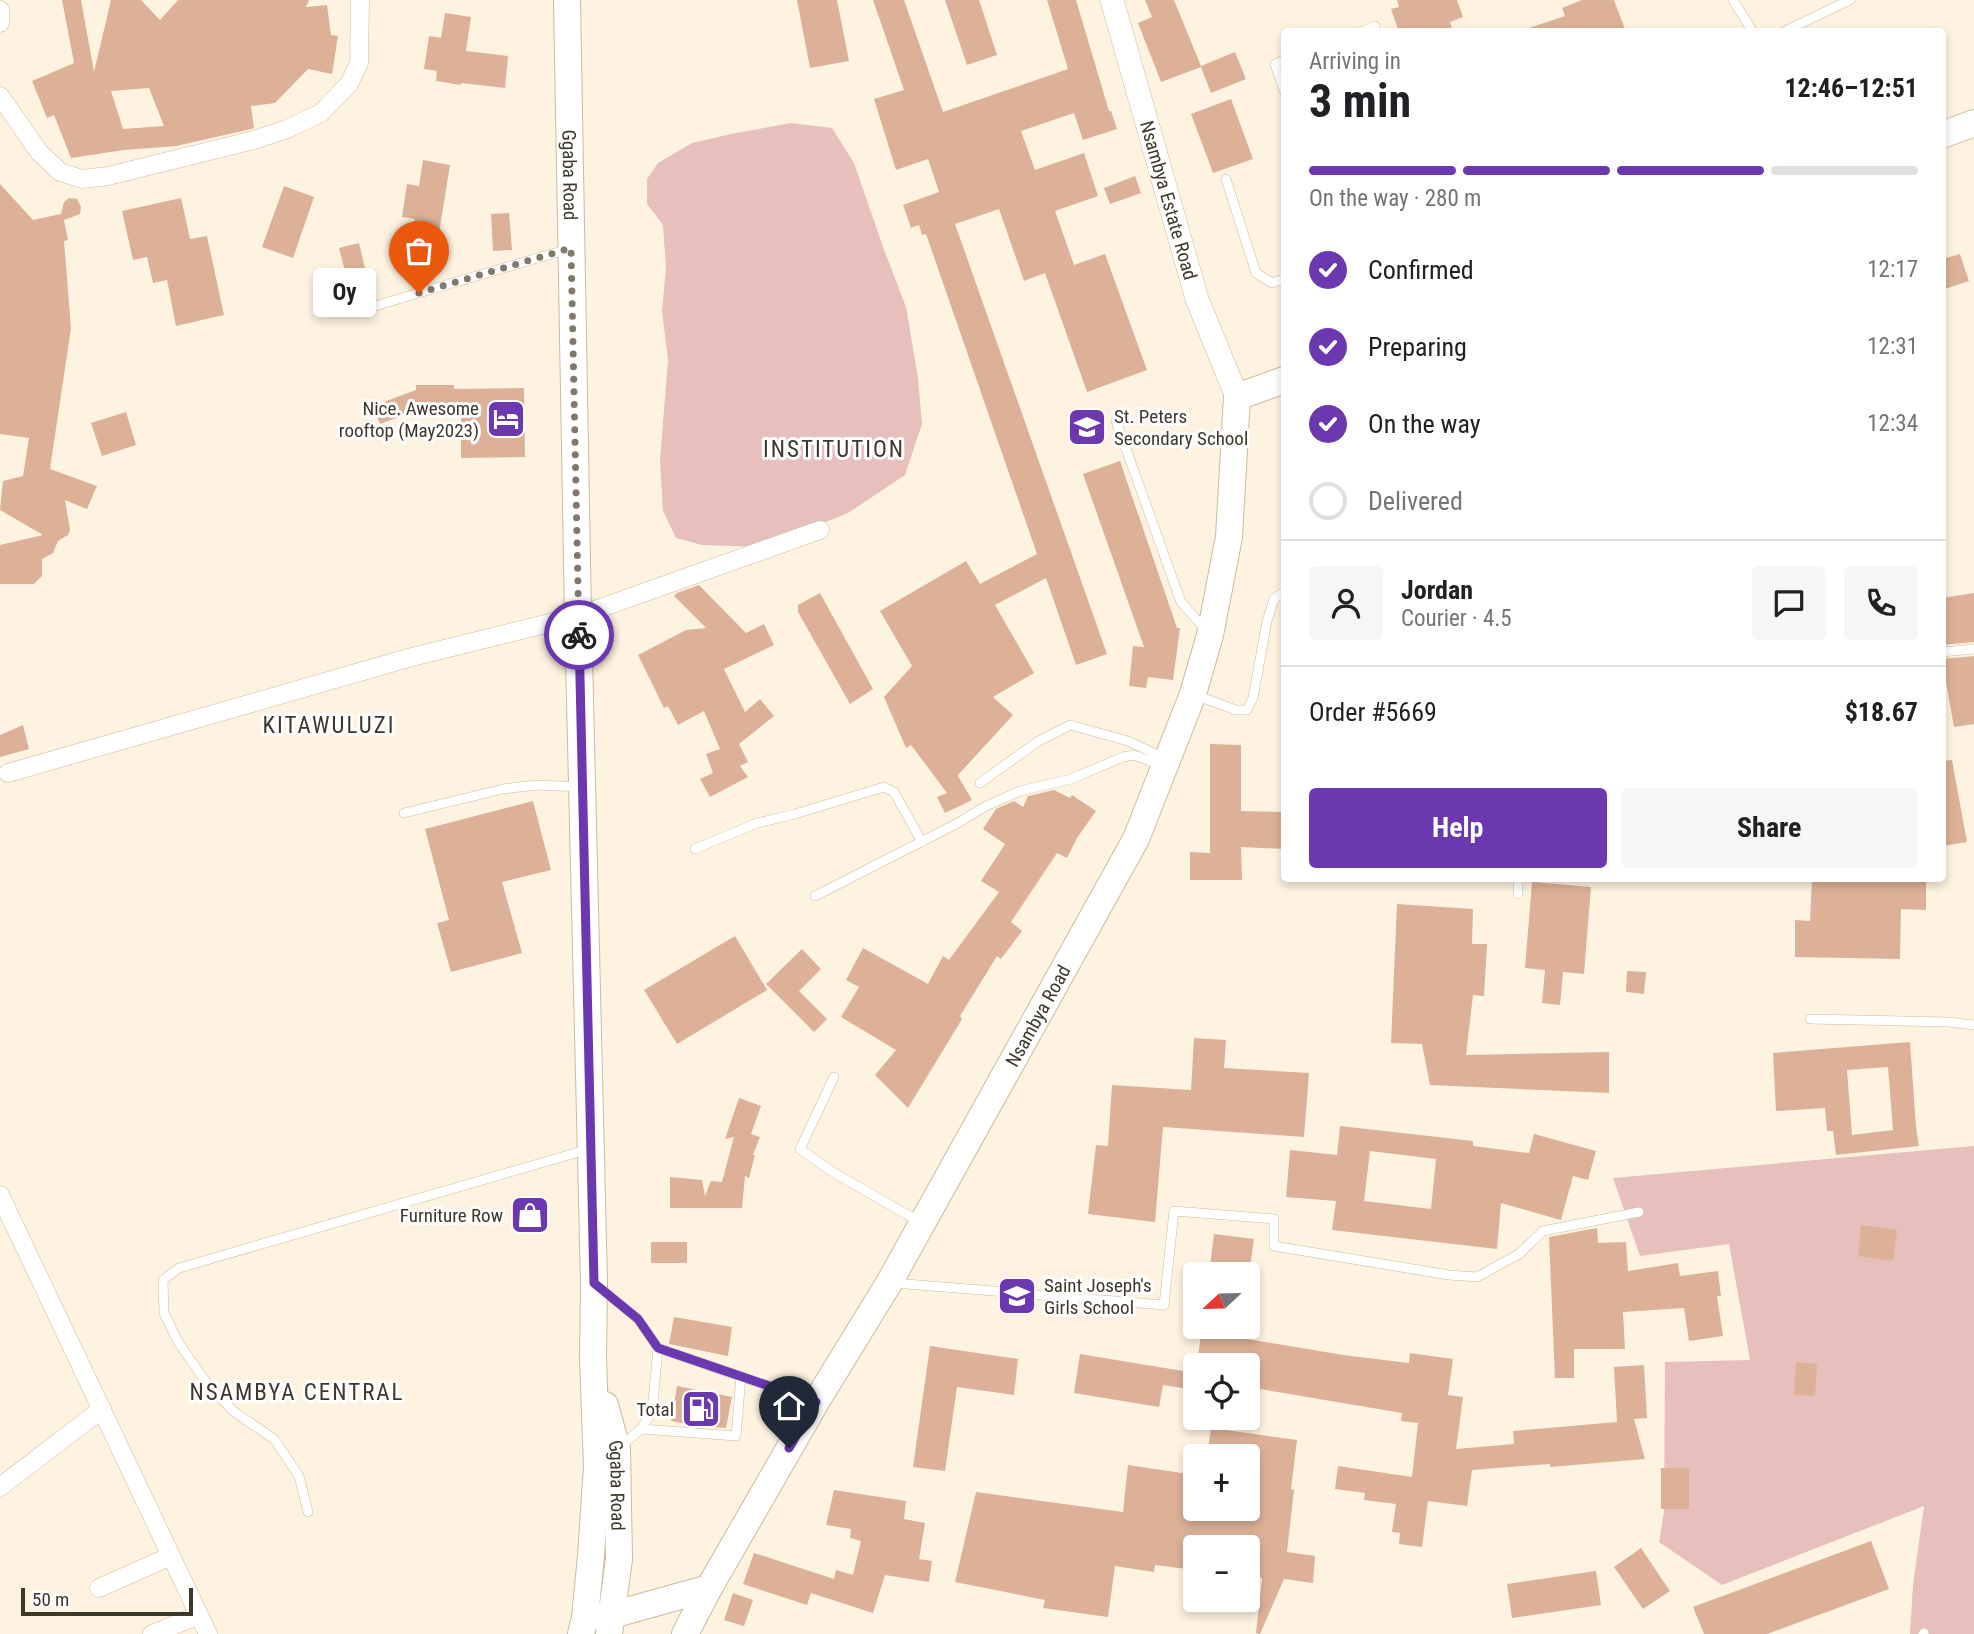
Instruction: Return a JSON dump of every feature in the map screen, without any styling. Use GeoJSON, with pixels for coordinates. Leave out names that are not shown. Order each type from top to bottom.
{"type":"FeatureCollection","features":[{"type":"Feature","properties":{"kind":"main road","name":"Ggaba Road"},"geometry":{"type":"LineString","coordinates":[[567,0],[597,1467],[592,1556],[583,1626]]}},
{"type":"Feature","properties":{"kind":"main road"},"geometry":{"type":"LineString","coordinates":[[1946,134],[1974,123]]}},
{"type":"Feature","properties":{"kind":"main road"},"geometry":{"type":"LineString","coordinates":[[1237,397],[1281,381]]}},
{"type":"Feature","properties":{"kind":"main road","name":"Nsambya Road"},"geometry":{"type":"LineString","coordinates":[[685,1634],[816,1402],[889,1283],[1136,839],[1194,694],[1210,635],[1229,537],[1237,397]]}},
{"type":"Feature","properties":{"kind":"main road","name":"Ggaba Road"},"geometry":{"type":"LineString","coordinates":[[593,1359],[617,1449],[619,1559],[611,1624]]}},
{"type":"Feature","properties":{"kind":"main road"},"geometry":{"type":"LineString","coordinates":[[583,1626],[611,1624],[709,1588]]}},
{"type":"Feature","properties":{"kind":"street"},"geometry":{"type":"LineString","coordinates":[[0,96],[39,152],[60,172],[82,179],[108,176],[254,140],[287,129],[321,113],[349,84],[359,63],[360,0]]}},
{"type":"Feature","properties":{"kind":"street","name":"Nsambya Estate Road"},"geometry":{"type":"LineString","coordinates":[[1112,0],[1197,299],[1237,397]]}},
{"type":"Feature","properties":{"kind":"street"},"geometry":{"type":"LineString","coordinates":[[0,10],[0,23]]}},
{"type":"Feature","properties":{"kind":"street"},"geometry":{"type":"LineString","coordinates":[[8,774],[412,657],[578,616],[820,530]]}},
{"type":"Feature","properties":{"kind":"street"},"geometry":{"type":"LineString","coordinates":[[0,1195],[208,1634]]}},
{"type":"Feature","properties":{"kind":"street"},"geometry":{"type":"LineString","coordinates":[[0,1487],[102,1409]]}},
{"type":"Feature","properties":{"kind":"street"},"geometry":{"type":"LineString","coordinates":[[99,1588],[172,1556]]}},
{"type":"Feature","properties":{"kind":"street"},"geometry":{"type":"LineString","coordinates":[[155,1633],[199,1615]]}},
{"type":"Feature","properties":{"kind":"lane"},"geometry":{"type":"LineString","coordinates":[[1733,0],[1750,28]]}},
{"type":"Feature","properties":{"kind":"lane"},"geometry":{"type":"LineString","coordinates":[[1791,28],[1850,0]]}},
{"type":"Feature","properties":{"kind":"lane"},"geometry":{"type":"LineString","coordinates":[[1281,61],[1275,64],[1281,81]]}},
{"type":"Feature","properties":{"kind":"lane"},"geometry":{"type":"LineString","coordinates":[[1226,179],[1256,273],[1272,283],[1281,280]]}},
{"type":"Feature","properties":{"kind":"lane"},"geometry":{"type":"LineString","coordinates":[[368,308],[571,248]]}},
{"type":"Feature","properties":{"kind":"lane"},"geometry":{"type":"LineString","coordinates":[[1116,421],[1181,601],[1210,635]]}},
{"type":"Feature","properties":{"kind":"lane"},"geometry":{"type":"LineString","coordinates":[[1194,694],[1236,710],[1247,710],[1253,698],[1267,621],[1274,599],[1281,594]]}},
{"type":"Feature","properties":{"kind":"lane"},"geometry":{"type":"LineString","coordinates":[[1946,652],[1974,649]]}},
{"type":"Feature","properties":{"kind":"lane"},"geometry":{"type":"LineString","coordinates":[[980,783],[1037,742],[1070,725],[1128,741],[1167,764]]}},
{"type":"Feature","properties":{"kind":"lane"},"geometry":{"type":"LineString","coordinates":[[814,896],[1020,790],[1071,779],[1134,755],[1167,764]]}},
{"type":"Feature","properties":{"kind":"lane"},"geometry":{"type":"LineString","coordinates":[[404,813],[503,789],[536,785],[582,788]]}},
{"type":"Feature","properties":{"kind":"lane"},"geometry":{"type":"LineString","coordinates":[[695,849],[757,823],[884,788],[894,792],[922,842]]}},
{"type":"Feature","properties":{"kind":"lane"},"geometry":{"type":"LineString","coordinates":[[1518,882],[1518,894]]}},
{"type":"Feature","properties":{"kind":"lane"},"geometry":{"type":"LineString","coordinates":[[1810,1020],[1949,1022],[1974,1025]]}},
{"type":"Feature","properties":{"kind":"lane"},"geometry":{"type":"LineString","coordinates":[[834,1077],[800,1149],[831,1171],[922,1223]]}},
{"type":"Feature","properties":{"kind":"lane"},"geometry":{"type":"LineString","coordinates":[[309,1512],[299,1476],[274,1439],[233,1411],[205,1382],[178,1342],[164,1313],[163,1280],[179,1268],[591,1148]]}},
{"type":"Feature","properties":{"kind":"lane"},"geometry":{"type":"LineString","coordinates":[[889,1283],[1164,1305],[1174,1211],[1274,1219],[1274,1246],[1449,1275],[1477,1277],[1519,1254],[1543,1231],[1639,1212]]}},
{"type":"Feature","properties":{"kind":"lane"},"geometry":{"type":"LineString","coordinates":[[594,1283],[638,1319],[658,1348],[816,1402]]}},
{"type":"Feature","properties":{"kind":"lane"},"geometry":{"type":"LineString","coordinates":[[617,1449],[641,1429],[652,1412],[658,1348]]}},
{"type":"Feature","properties":{"kind":"lane"},"geometry":{"type":"LineString","coordinates":[[641,1429],[736,1436],[741,1377]]}},
{"type":"Feature","properties":{"kind":"shaded area"},"geometry":{"type":"Polygon","coordinates":[[[791,123],[832,128],[854,163],[906,307],[918,378],[922,424],[905,475],[848,513],[763,547],[702,545],[676,538],[663,511],[660,460],[668,360],[662,311],[666,268],[663,225],[647,204],[647,179],[658,163],[692,143],[791,123]]]}},
{"type":"Feature","properties":{"kind":"shaded area"},"geometry":{"type":"Polygon","coordinates":[[[1974,1146],[1974,1634],[1910,1634],[1913,1585],[1924,1506],[1722,1585],[1659,1542],[1664,1512],[1665,1362],[1750,1360],[1729,1244],[1640,1256],[1613,1178],[1974,1146]]]}},
{"type":"Feature","properties":{"kind":"building"},"geometry":{"type":"Polygon","coordinates":[[[62,0],[81,0],[94,72],[111,0],[141,0],[160,20],[178,0],[309,0],[306,7],[327,5],[331,35],[338,36],[332,74],[308,69],[275,103],[251,106],[254,128],[176,146],[71,158],[54,115],[47,118],[32,81],[74,63],[62,0]],[[149,88],[111,91],[123,129],[164,126],[149,88]]]}},
{"type":"Feature","properties":{"kind":"building"},"geometry":{"type":"Polygon","coordinates":[[[797,0],[837,0],[849,61],[810,68],[797,0]]]}},
{"type":"Feature","properties":{"kind":"building"},"geometry":{"type":"Polygon","coordinates":[[[873,0],[904,0],[943,112],[1068,69],[1047,0],[1076,0],[1109,111],[1117,129],[1083,140],[1074,113],[1021,131],[1035,170],[1084,153],[1098,196],[1055,211],[1074,265],[1105,254],[1147,370],[1087,392],[1045,273],[1024,281],[999,209],[955,224],[1107,654],[1076,665],[1046,578],[995,605],[1034,673],[993,697],[1013,715],[958,776],[972,800],[945,813],[937,797],[947,793],[911,745],[906,748],[884,697],[912,666],[880,611],[966,561],[980,584],[1037,554],[926,234],[922,235],[919,225],[911,228],[903,205],[939,192],[928,159],[896,170],[874,99],[904,90],[873,0]]]}},
{"type":"Feature","properties":{"kind":"building"},"geometry":{"type":"Polygon","coordinates":[[[945,0],[979,0],[997,55],[967,65],[945,0]]]}},
{"type":"Feature","properties":{"kind":"building"},"geometry":{"type":"Polygon","coordinates":[[[1145,0],[1174,0],[1201,66],[1235,52],[1246,79],[1211,93],[1201,67],[1161,82],[1138,23],[1152,17],[1145,0]]]}},
{"type":"Feature","properties":{"kind":"building"},"geometry":{"type":"Polygon","coordinates":[[[1397,0],[1457,0],[1463,17],[1450,22],[1452,28],[1398,28],[1391,9],[1399,7],[1397,0]]]}},
{"type":"Feature","properties":{"kind":"building"},"geometry":{"type":"Polygon","coordinates":[[[1582,0],[1614,0],[1624,28],[1529,28],[1565,16],[1562,8],[1582,0]]]}},
{"type":"Feature","properties":{"kind":"building"},"geometry":{"type":"Polygon","coordinates":[[[445,13],[471,17],[466,51],[508,56],[505,88],[436,81],[437,71],[424,69],[429,36],[441,38],[445,13]]]}},
{"type":"Feature","properties":{"kind":"building"},"geometry":{"type":"Polygon","coordinates":[[[1231,99],[1253,159],[1213,173],[1191,114],[1231,99]]]}},
{"type":"Feature","properties":{"kind":"building"},"geometry":{"type":"Polygon","coordinates":[[[423,160],[450,165],[439,233],[414,229],[415,219],[402,217],[407,184],[419,186],[423,160]]]}},
{"type":"Feature","properties":{"kind":"building"},"geometry":{"type":"Polygon","coordinates":[[[1135,176],[1141,193],[1110,204],[1104,188],[1135,176]]]}},
{"type":"Feature","properties":{"kind":"building"},"geometry":{"type":"Polygon","coordinates":[[[0,184],[33,220],[61,214],[64,202],[69,198],[77,199],[81,207],[80,214],[64,220],[68,240],[64,241],[71,328],[50,469],[97,486],[87,509],[65,500],[70,530],[68,535],[58,541],[53,553],[42,559],[42,576],[34,584],[0,584],[0,545],[43,535],[0,510],[3,481],[23,476],[29,438],[0,434],[0,184]]]}},
{"type":"Feature","properties":{"kind":"building"},"geometry":{"type":"Polygon","coordinates":[[[284,186],[314,197],[293,258],[262,247],[284,186]]]}},
{"type":"Feature","properties":{"kind":"building"},"geometry":{"type":"Polygon","coordinates":[[[181,198],[190,239],[207,236],[224,315],[176,326],[167,280],[153,283],[147,257],[133,260],[122,211],[181,198]]]}},
{"type":"Feature","properties":{"kind":"building"},"geometry":{"type":"Polygon","coordinates":[[[509,213],[512,250],[493,251],[491,214],[509,213]]]}},
{"type":"Feature","properties":{"kind":"building"},"geometry":{"type":"Polygon","coordinates":[[[359,243],[368,281],[349,286],[339,248],[359,243]]]}},
{"type":"Feature","properties":{"kind":"building"},"geometry":{"type":"Polygon","coordinates":[[[1960,254],[1969,281],[1946,289],[1946,258],[1960,254]]]}},
{"type":"Feature","properties":{"kind":"building"},"geometry":{"type":"Polygon","coordinates":[[[416,385],[454,385],[454,389],[524,388],[525,457],[461,458],[461,407],[428,406],[380,424],[373,406],[416,390],[416,385]]]}},
{"type":"Feature","properties":{"kind":"building"},"geometry":{"type":"Polygon","coordinates":[[[126,412],[136,445],[102,456],[91,423],[126,412]]]}},
{"type":"Feature","properties":{"kind":"building"},"geometry":{"type":"Polygon","coordinates":[[[1120,461],[1177,628],[1180,628],[1173,680],[1148,677],[1146,688],[1129,686],[1133,646],[1144,647],[1083,474],[1120,461]]]}},
{"type":"Feature","properties":{"kind":"building"},"geometry":{"type":"Polygon","coordinates":[[[699,585],[746,633],[764,624],[774,645],[724,669],[745,712],[760,699],[774,716],[739,744],[748,762],[740,766],[748,777],[710,797],[700,779],[713,773],[706,754],[720,749],[704,711],[678,725],[668,706],[664,708],[638,655],[686,630],[706,628],[674,596],[699,585]]]}},
{"type":"Feature","properties":{"kind":"building"},"geometry":{"type":"Polygon","coordinates":[[[820,593],[873,689],[850,704],[798,612],[798,605],[820,593]]]}},
{"type":"Feature","properties":{"kind":"building"},"geometry":{"type":"Polygon","coordinates":[[[1974,593],[1974,642],[1946,645],[1946,597],[1974,593]]]}},
{"type":"Feature","properties":{"kind":"building"},"geometry":{"type":"Polygon","coordinates":[[[1974,656],[1974,724],[1954,727],[1946,682],[1946,659],[1974,656]]]}},
{"type":"Feature","properties":{"kind":"building"},"geometry":{"type":"Polygon","coordinates":[[[23,725],[29,749],[0,757],[0,735],[23,725]]]}},
{"type":"Feature","properties":{"kind":"building"},"geometry":{"type":"Polygon","coordinates":[[[1210,744],[1241,745],[1241,811],[1281,812],[1281,849],[1241,847],[1242,880],[1190,880],[1190,852],[1210,853],[1210,744]]]}},
{"type":"Feature","properties":{"kind":"building"},"geometry":{"type":"Polygon","coordinates":[[[1952,760],[1967,842],[1946,845],[1946,761],[1952,760]]]}},
{"type":"Feature","properties":{"kind":"building"},"geometry":{"type":"Polygon","coordinates":[[[1054,790],[1070,798],[1072,795],[1096,811],[1067,858],[1057,853],[1011,922],[1022,931],[1001,959],[997,956],[908,1108],[875,1075],[896,1050],[841,1017],[859,987],[846,980],[863,948],[928,984],[943,956],[949,960],[999,892],[981,881],[1005,844],[983,829],[996,809],[1014,801],[1023,807],[1028,796],[1054,790]]]}},
{"type":"Feature","properties":{"kind":"building"},"geometry":{"type":"Polygon","coordinates":[[[533,801],[551,870],[502,882],[522,953],[451,972],[437,923],[449,920],[425,829],[533,801]]]}},
{"type":"Feature","properties":{"kind":"building"},"geometry":{"type":"Polygon","coordinates":[[[1532,882],[1591,887],[1584,974],[1563,972],[1560,1005],[1542,1003],[1545,970],[1525,968],[1532,882]]]}},
{"type":"Feature","properties":{"kind":"building"},"geometry":{"type":"Polygon","coordinates":[[[1812,882],[1926,882],[1926,910],[1901,909],[1900,959],[1795,957],[1795,920],[1810,921],[1812,882]]]}},
{"type":"Feature","properties":{"kind":"building"},"geometry":{"type":"Polygon","coordinates":[[[1397,904],[1473,909],[1472,944],[1487,944],[1484,996],[1473,995],[1466,1055],[1609,1052],[1609,1093],[1430,1085],[1422,1044],[1391,1043],[1397,904]]]}},
{"type":"Feature","properties":{"kind":"building"},"geometry":{"type":"Polygon","coordinates":[[[735,936],[767,990],[677,1044],[644,990],[735,936]]]}},
{"type":"Feature","properties":{"kind":"building"},"geometry":{"type":"Polygon","coordinates":[[[802,949],[821,969],[799,991],[827,1019],[814,1032],[766,984],[802,949]]]}},
{"type":"Feature","properties":{"kind":"building"},"geometry":{"type":"Polygon","coordinates":[[[1627,971],[1646,972],[1644,994],[1626,992],[1627,971]]]}},
{"type":"Feature","properties":{"kind":"building"},"geometry":{"type":"Polygon","coordinates":[[[1194,1038],[1226,1040],[1224,1068],[1309,1073],[1304,1137],[1163,1127],[1155,1222],[1088,1214],[1096,1145],[1108,1146],[1112,1085],[1191,1090],[1194,1038]]]}},
{"type":"Feature","properties":{"kind":"building"},"geometry":{"type":"Polygon","coordinates":[[[1910,1042],[1919,1146],[1836,1155],[1833,1131],[1827,1131],[1825,1108],[1776,1111],[1773,1053],[1910,1042]],[[1888,1067],[1847,1070],[1852,1135],[1893,1130],[1888,1067]]]}},
{"type":"Feature","properties":{"kind":"building"},"geometry":{"type":"Polygon","coordinates":[[[739,1098],[761,1106],[751,1134],[760,1137],[749,1178],[745,1176],[742,1208],[670,1208],[670,1177],[702,1180],[705,1196],[711,1181],[722,1182],[734,1137],[725,1139],[739,1098]]]}},
{"type":"Feature","properties":{"kind":"building"},"geometry":{"type":"Polygon","coordinates":[[[1340,1126],[1473,1141],[1473,1146],[1529,1153],[1534,1134],[1596,1151],[1588,1180],[1573,1176],[1561,1220],[1501,1203],[1497,1249],[1332,1230],[1336,1201],[1286,1197],[1290,1150],[1337,1155],[1340,1126]],[[1370,1151],[1364,1201],[1431,1209],[1436,1159],[1370,1151]]]}},
{"type":"Feature","properties":{"kind":"building"},"geometry":{"type":"Polygon","coordinates":[[[1861,1225],[1897,1230],[1893,1261],[1858,1256],[1861,1225]]]}},
{"type":"Feature","properties":{"kind":"building"},"geometry":{"type":"Polygon","coordinates":[[[1597,1228],[1598,1243],[1626,1242],[1628,1271],[1678,1263],[1680,1276],[1718,1271],[1721,1296],[1717,1296],[1723,1336],[1689,1341],[1684,1308],[1623,1312],[1625,1349],[1574,1349],[1574,1378],[1555,1378],[1549,1237],[1597,1228]]]}},
{"type":"Feature","properties":{"kind":"building"},"geometry":{"type":"Polygon","coordinates":[[[1214,1234],[1254,1239],[1251,1262],[1210,1262],[1214,1234]]]}},
{"type":"Feature","properties":{"kind":"building"},"geometry":{"type":"Polygon","coordinates":[[[651,1242],[687,1242],[687,1263],[651,1263],[651,1242]]]}},
{"type":"Feature","properties":{"kind":"building"},"geometry":{"type":"Polygon","coordinates":[[[674,1317],[732,1327],[728,1356],[669,1344],[674,1317]]]}},
{"type":"Feature","properties":{"kind":"building"},"geometry":{"type":"Polygon","coordinates":[[[1200,1339],[1247,1339],[1409,1363],[1410,1353],[1453,1359],[1448,1395],[1463,1397],[1456,1449],[1514,1444],[1513,1431],[1617,1422],[1614,1367],[1644,1365],[1647,1418],[1634,1419],[1645,1459],[1472,1470],[1467,1506],[1428,1501],[1422,1547],[1399,1544],[1400,1533],[1392,1532],[1396,1504],[1364,1500],[1365,1493],[1335,1489],[1338,1466],[1412,1477],[1418,1423],[1401,1421],[1402,1413],[1260,1389],[1260,1353],[1199,1353],[1200,1339]]]}},
{"type":"Feature","properties":{"kind":"building"},"geometry":{"type":"Polygon","coordinates":[[[930,1346],[1018,1359],[1014,1395],[957,1387],[945,1471],[913,1467],[930,1346]]]}},
{"type":"Feature","properties":{"kind":"building"},"geometry":{"type":"Polygon","coordinates":[[[1080,1354],[1183,1371],[1183,1388],[1163,1385],[1159,1407],[1074,1393],[1080,1354]]]}},
{"type":"Feature","properties":{"kind":"building"},"geometry":{"type":"Polygon","coordinates":[[[1796,1362],[1817,1364],[1815,1396],[1794,1395],[1796,1362]]]}},
{"type":"Feature","properties":{"kind":"building","name":"Total"},"geometry":{"type":"Polygon","coordinates":[[[677,1386],[732,1397],[726,1428],[671,1421],[677,1386]]]}},
{"type":"Feature","properties":{"kind":"building"},"geometry":{"type":"Polygon","coordinates":[[[1211,1430],[1297,1440],[1287,1552],[1315,1556],[1313,1583],[1284,1579],[1260,1634],[1256,1633],[1262,1578],[1260,1535],[1183,1535],[1183,1568],[1155,1565],[1154,1572],[1115,1566],[1108,1617],[1043,1608],[1045,1600],[955,1582],[976,1492],[1123,1512],[1128,1465],[1183,1473],[1183,1521],[1260,1521],[1260,1444],[1209,1444],[1211,1430]]]}},
{"type":"Feature","properties":{"kind":"building"},"geometry":{"type":"Polygon","coordinates":[[[1661,1468],[1689,1468],[1689,1509],[1661,1509],[1661,1468]]]}},
{"type":"Feature","properties":{"kind":"building"},"geometry":{"type":"Polygon","coordinates":[[[834,1490],[906,1501],[904,1519],[925,1523],[919,1559],[932,1561],[929,1582],[885,1575],[873,1613],[811,1593],[807,1605],[743,1584],[754,1553],[834,1579],[836,1570],[853,1575],[861,1541],[850,1538],[851,1529],[826,1525],[834,1490]]]}},
{"type":"Feature","properties":{"kind":"building"},"geometry":{"type":"Polygon","coordinates":[[[1871,1541],[1889,1589],[1767,1634],[1704,1634],[1693,1607],[1871,1541]]]}},
{"type":"Feature","properties":{"kind":"building"},"geometry":{"type":"Polygon","coordinates":[[[1641,1548],[1670,1591],[1643,1609],[1614,1567],[1641,1548]]]}},
{"type":"Feature","properties":{"kind":"building"},"geometry":{"type":"Polygon","coordinates":[[[1596,1571],[1601,1605],[1512,1618],[1507,1584],[1596,1571]]]}},
{"type":"Feature","properties":{"kind":"building"},"geometry":{"type":"Polygon","coordinates":[[[733,1593],[753,1600],[744,1626],[724,1620],[733,1593]]]}},
{"type":"Feature","properties":{"kind":"way so far"},"geometry":{"type":"LineString","coordinates":[[419,293],[571,248],[579,635]]}},
{"type":"Feature","properties":{"kind":"place","name":"Oy"},"geometry":{"type":"Point","coordinates":[419,293]}},
{"type":"Feature","properties":{"kind":"place","name":"Nice. Awesome rooftop (May2023)"},"geometry":{"type":"Point","coordinates":[506,419]}},
{"type":"Feature","properties":{"kind":"place","name":"St. Peters Secondary School"},"geometry":{"type":"Point","coordinates":[1087,427]}},
{"type":"Feature","properties":{"kind":"place","name":"Furniture Row"},"geometry":{"type":"Point","coordinates":[530,1215]}},
{"type":"Feature","properties":{"kind":"place","name":"Saint Joseph's Girls School"},"geometry":{"type":"Point","coordinates":[1017,1296]}},
{"type":"Feature","properties":{"kind":"place","name":"Total"},"geometry":{"type":"Point","coordinates":[701,1409]}},
{"type":"Feature","properties":{"kind":"district","name":"INSTITUTION"},"geometry":{"type":"Point","coordinates":[834,449]}},
{"type":"Feature","properties":{"kind":"district","name":"KITAWULUZI"},"geometry":{"type":"Point","coordinates":[329,725]}},
{"type":"Feature","properties":{"kind":"district","name":"NSAMBYA CENTRAL"},"geometry":{"type":"Point","coordinates":[297,1392]}},
{"type":"Feature","properties":{"kind":"route"},"geometry":{"type":"LineString","coordinates":[[579,635],[594,1283],[638,1319],[658,1348],[816,1402],[789,1448]]}}]}
